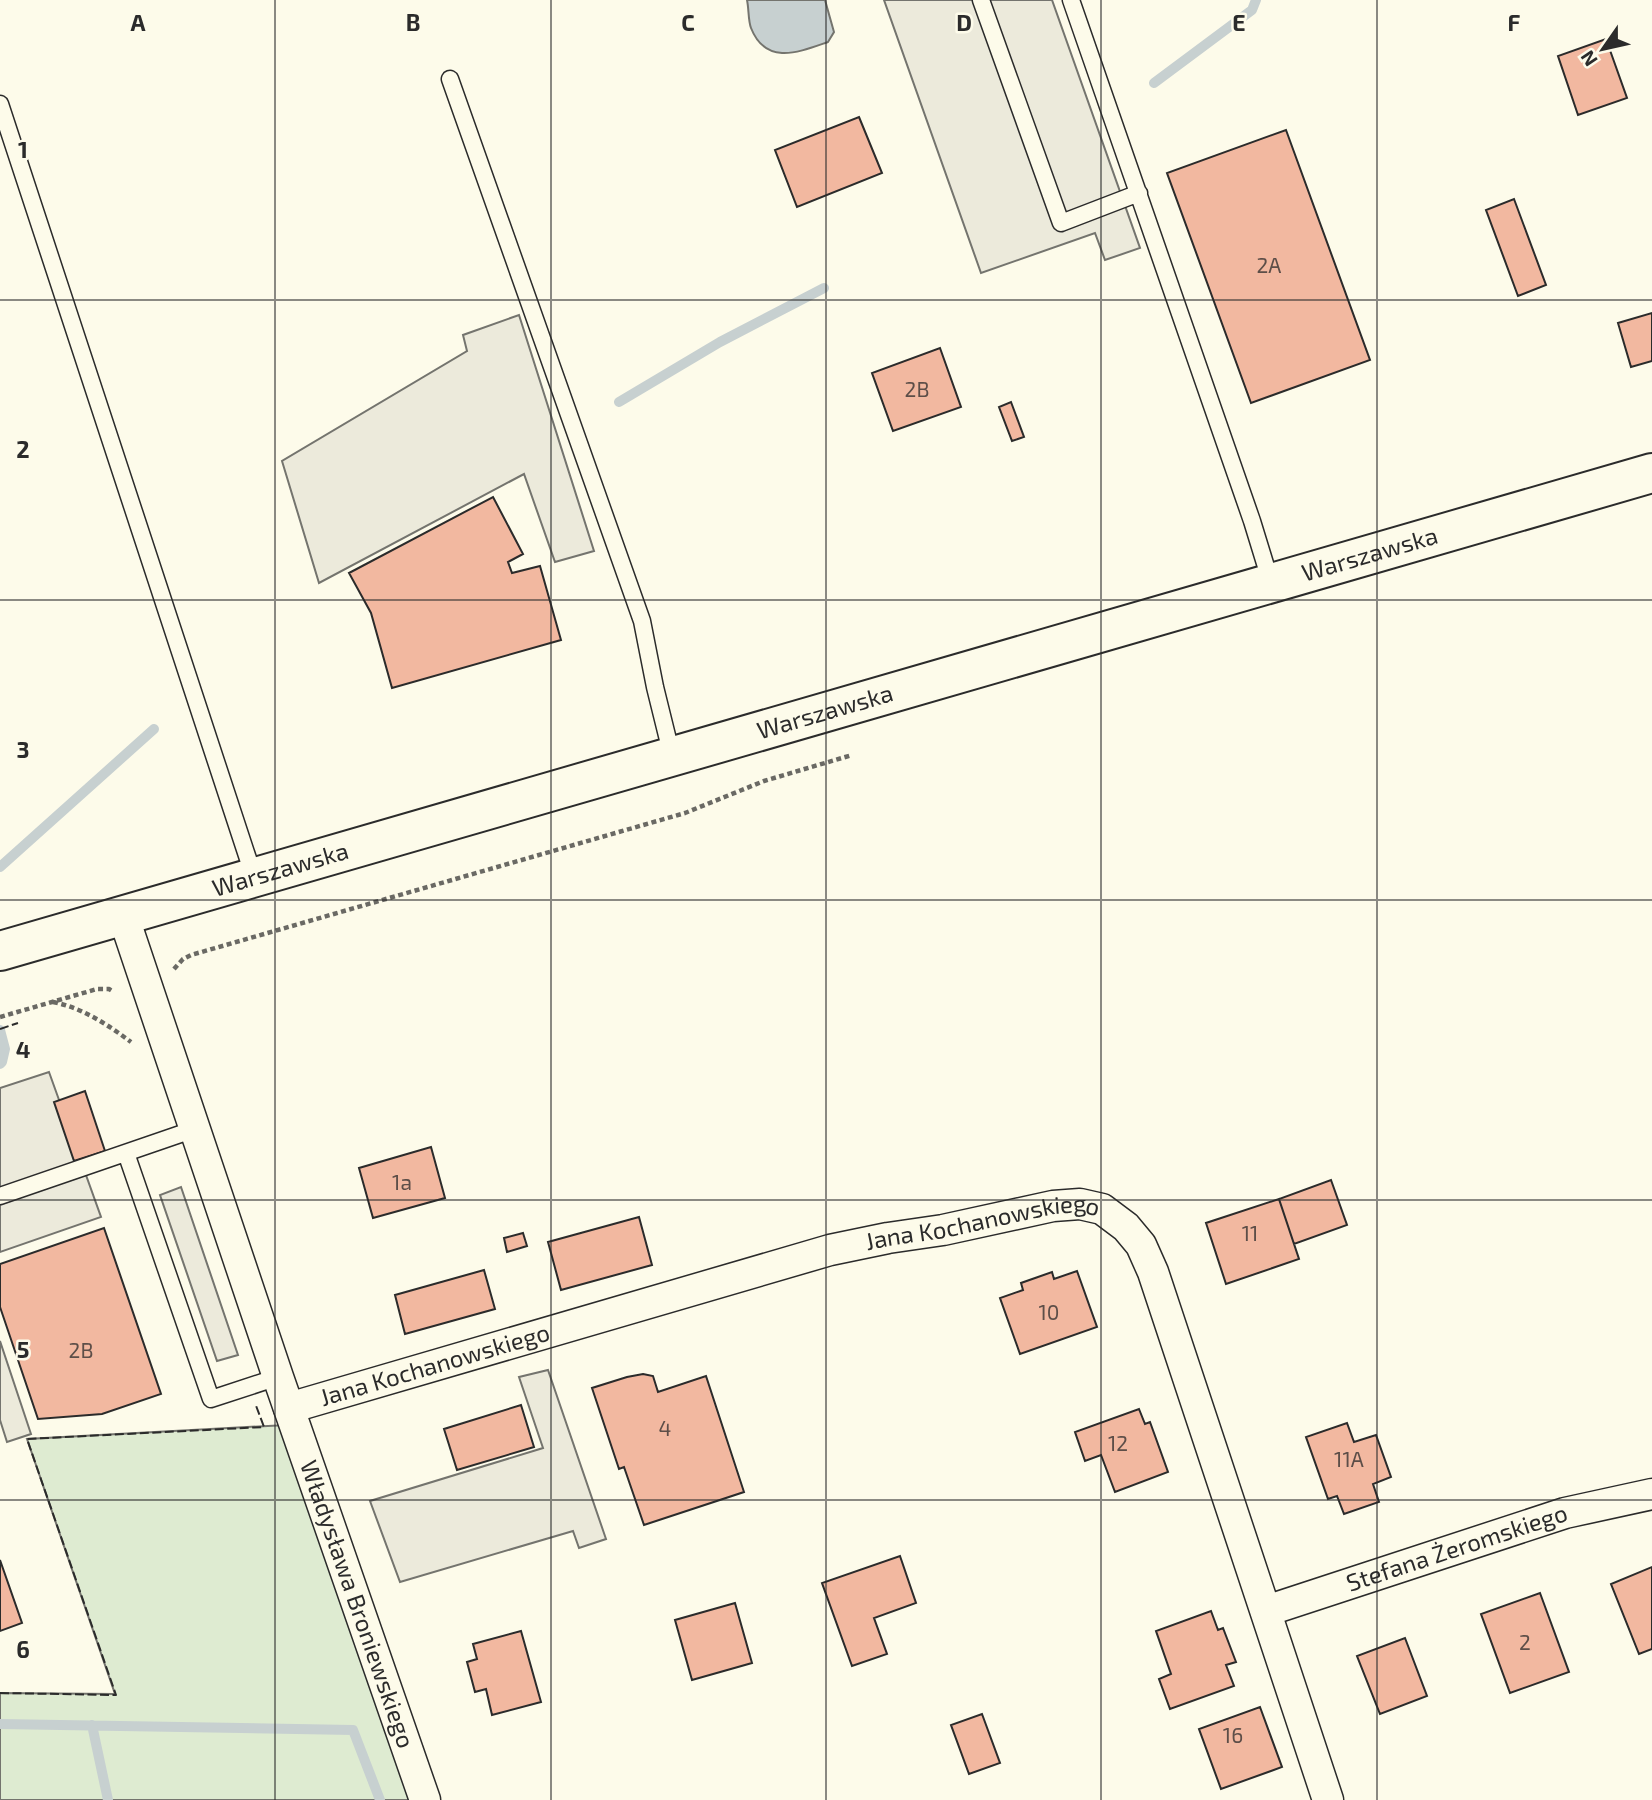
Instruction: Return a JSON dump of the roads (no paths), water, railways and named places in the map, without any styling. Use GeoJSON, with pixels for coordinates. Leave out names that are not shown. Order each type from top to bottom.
{"type":"FeatureCollection","features":[{"type":"Feature","properties":{"kind":"main road","name":"Warszawska"},"geometry":{"type":"LineString","coordinates":[[0,951],[1652,473]]}},
{"type":"Feature","properties":{"kind":"street","name":"Władysława Broniewskiego"},"geometry":{"type":"LineString","coordinates":[[124,915],[278,1377],[425,1800]]}},
{"type":"Feature","properties":{"kind":"street","name":"Jana Kochanowskiego"},"geometry":{"type":"LineString","coordinates":[[289,1408],[830,1250],[943,1230],[1053,1206],[1080,1204],[1102,1209],[1126,1227],[1141,1245],[1153,1272],[1328,1800]]}},
{"type":"Feature","properties":{"kind":"street","name":"Stefana Żeromskiego"},"geometry":{"type":"LineString","coordinates":[[1266,1611],[1565,1513],[1652,1494]]}},
{"type":"Feature","properties":{"kind":"lane"},"geometry":{"type":"LineString","coordinates":[[981,0],[1061,223],[1139,193]]}},
{"type":"Feature","properties":{"kind":"lane"},"geometry":{"type":"LineString","coordinates":[[1071,0],[1248,508],[1271,583]]}},
{"type":"Feature","properties":{"kind":"lane"},"geometry":{"type":"LineString","coordinates":[[450,79],[642,621],[672,756]]}},
{"type":"Feature","properties":{"kind":"lane"},"geometry":{"type":"LineString","coordinates":[[0,104],[254,877]]}},
{"type":"Feature","properties":{"kind":"lane"},"geometry":{"type":"LineString","coordinates":[[0,1196],[195,1129]]}},
{"type":"Feature","properties":{"kind":"lane"},"geometry":{"type":"LineString","coordinates":[[126,1153],[211,1399],[278,1377]]}},
{"type":"Feature","properties":{"kind":"waterway"},"geometry":{"type":"LineString","coordinates":[[1154,83],[1252,10],[1256,0]]}},
{"type":"Feature","properties":{"kind":"waterway"},"geometry":{"type":"LineString","coordinates":[[619,402],[720,342],[824,288]]}},
{"type":"Feature","properties":{"kind":"waterway"},"geometry":{"type":"LineString","coordinates":[[0,867],[154,729]]}},
{"type":"Feature","properties":{"kind":"waterway"},"geometry":{"type":"LineString","coordinates":[[0,1030],[5,1049],[0,1064]]}},
{"type":"Feature","properties":{"kind":"waterway"},"geometry":{"type":"LineString","coordinates":[[0,1724],[353,1730],[380,1800]]}},
{"type":"Feature","properties":{"kind":"waterway"},"geometry":{"type":"LineString","coordinates":[[92,1725],[108,1800]]}}]}
